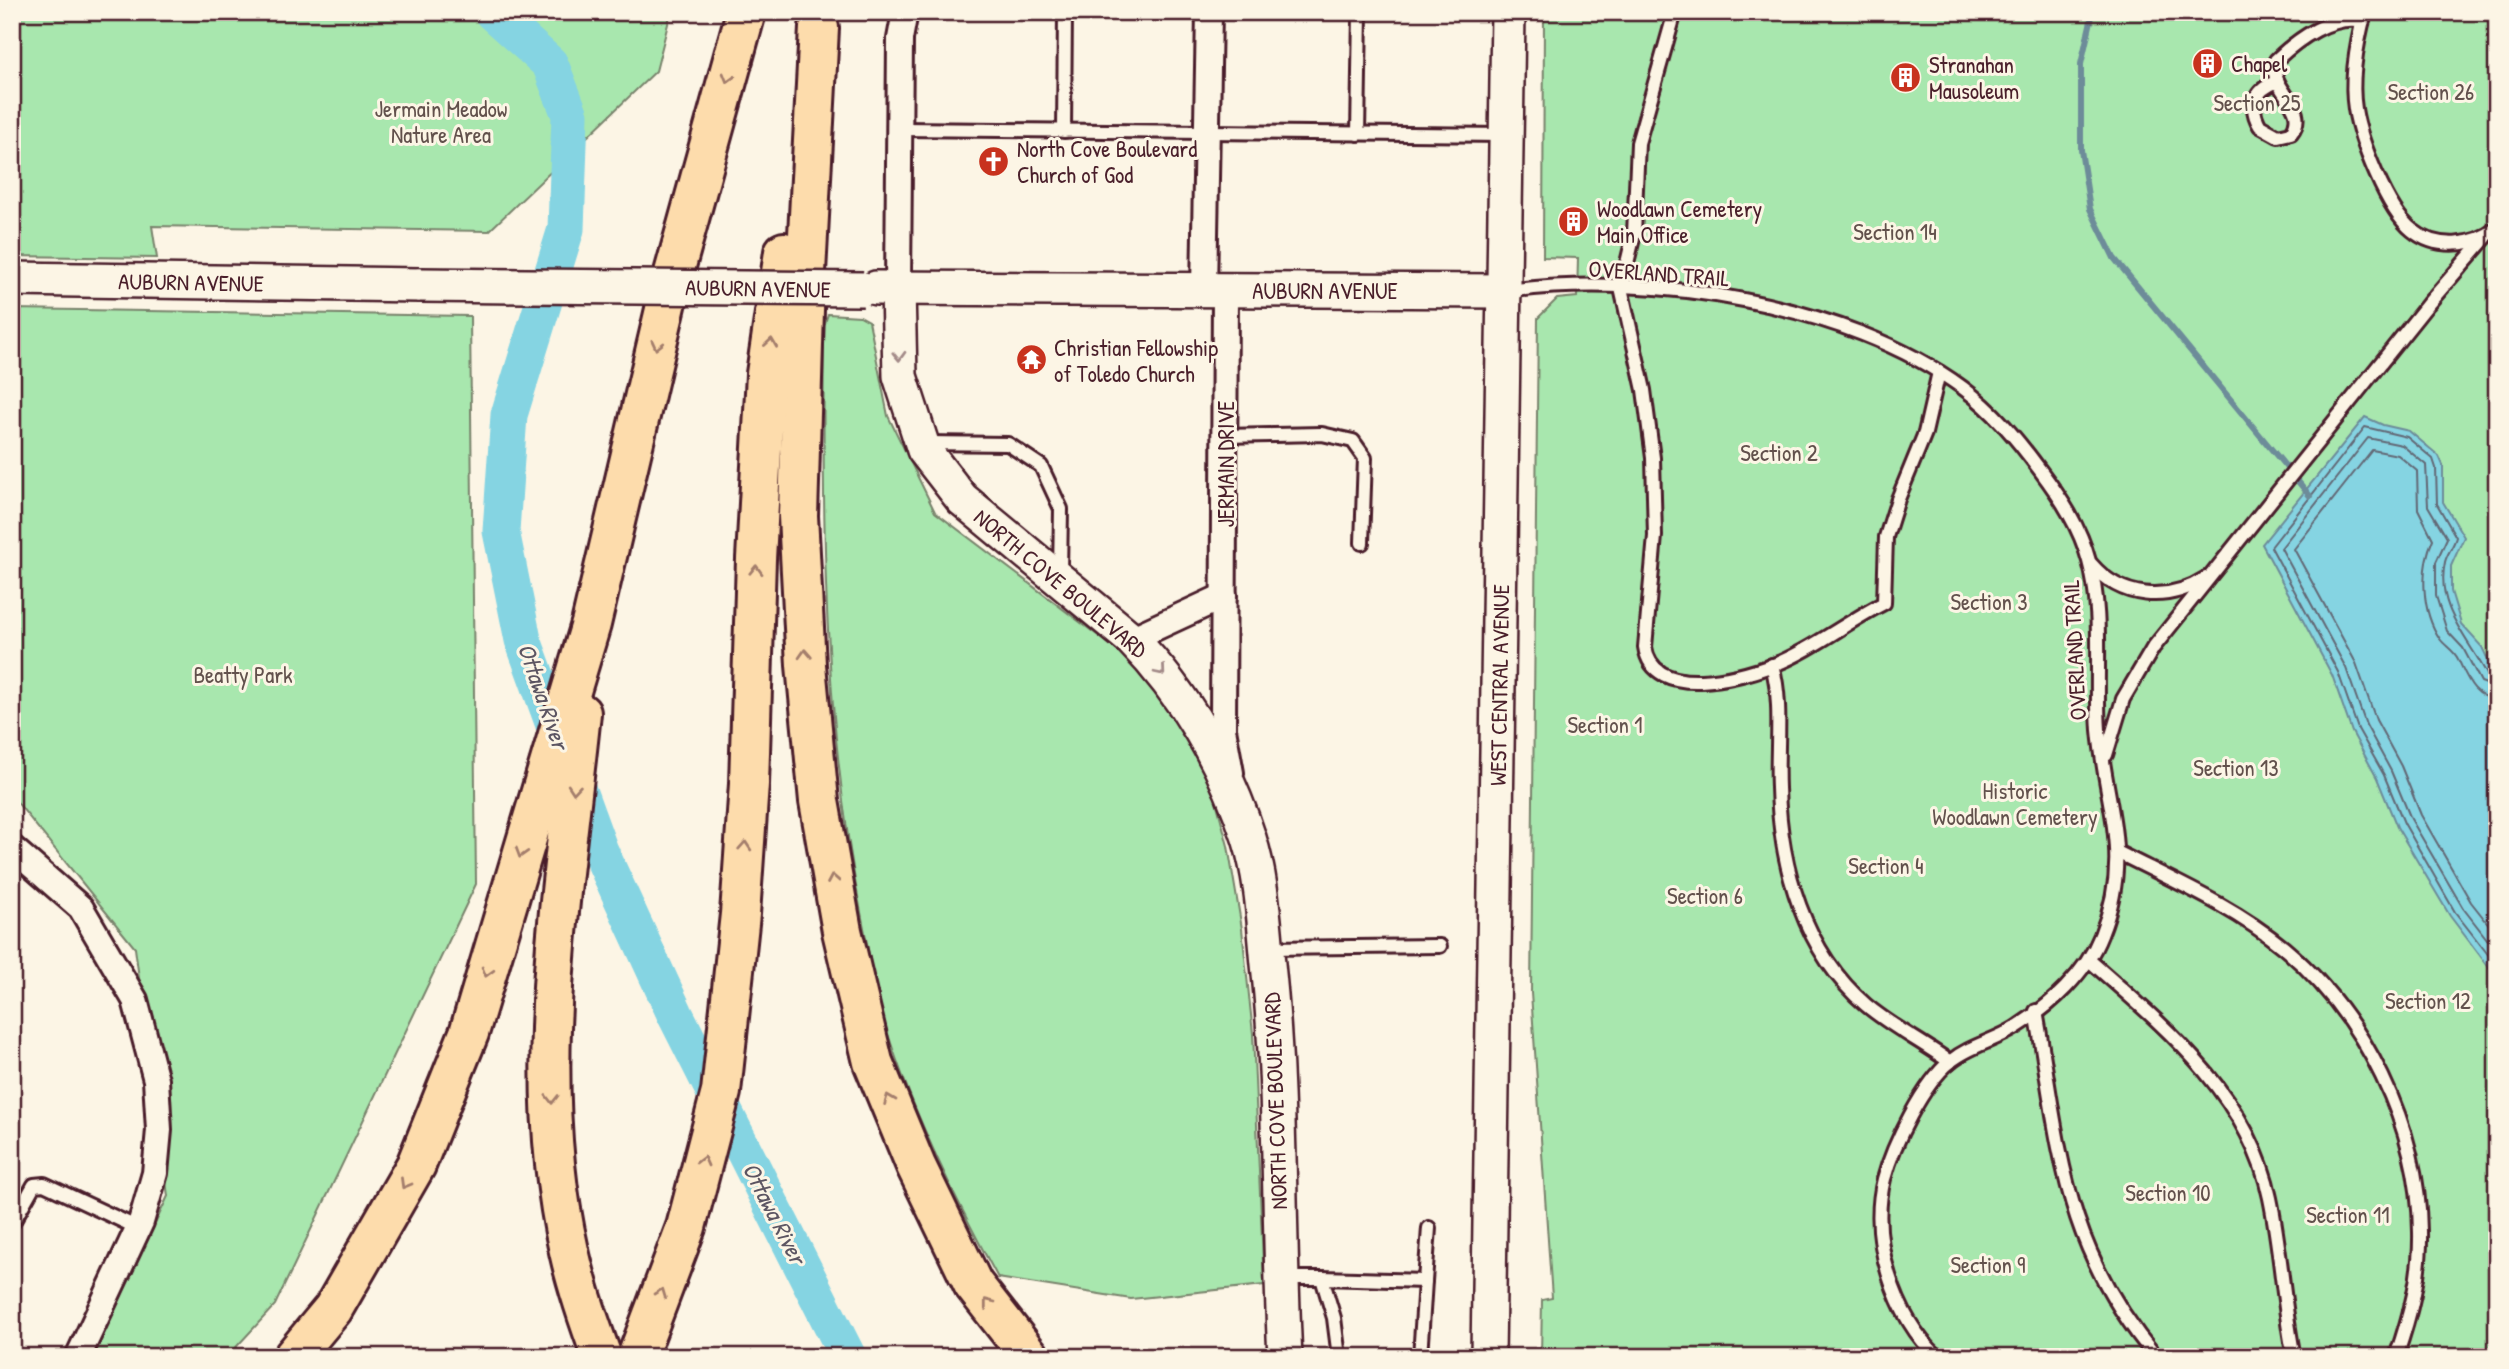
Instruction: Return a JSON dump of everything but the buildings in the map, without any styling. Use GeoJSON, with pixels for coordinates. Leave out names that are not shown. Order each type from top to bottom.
{"type":"FeatureCollection","features":[{"type":"Feature","properties":{"kind":"highway"},"geometry":{"type":"LineString","coordinates":[[293,1357],[333,1309],[415,1165],[469,1033],[594,609],[671,284],[746,12]]}},
{"type":"Feature","properties":{"kind":"highway"},"geometry":{"type":"LineString","coordinates":[[637,1357],[686,1227],[720,1092],[740,914],[749,784],[756,559],[766,373],[820,20]]}},
{"type":"Feature","properties":{"kind":"highway"},"geometry":{"type":"LineString","coordinates":[[820,20],[804,310],[798,516],[806,665],[818,802],[842,931],[873,1062],[916,1166],[973,1284],[1030,1357]]}},
{"type":"Feature","properties":{"kind":"highway"},"geometry":{"type":"LineString","coordinates":[[594,609],[555,960],[551,1030],[552,1111],[559,1195],[583,1303],[602,1357]]}},
{"type":"Feature","properties":{"kind":"street","name":"NORTH COVE BOULEVARD"},"geometry":{"type":"LineString","coordinates":[[905,12],[900,39],[900,376],[922,443],[962,499],[1131,639],[1177,691],[1203,733],[1238,808],[1250,841],[1267,948],[1275,1024],[1285,1357]]}},
{"type":"Feature","properties":{"kind":"street","name":"JERMAIN DRIVE"},"geometry":{"type":"LineString","coordinates":[[1209,12],[1207,132],[1225,436],[1223,729],[1238,808]]}},
{"type":"Feature","properties":{"kind":"street","name":"WEST CENTRAL AVENUE"},"geometry":{"type":"LineString","coordinates":[[1488,1357],[1508,12]]}},
{"type":"Feature","properties":{"kind":"street","name":"AUBURN AVENUE"},"geometry":{"type":"LineString","coordinates":[[12,279],[863,289],[1504,291]]}},
{"type":"Feature","properties":{"kind":"street"},"geometry":{"type":"LineString","coordinates":[[1131,639],[1224,596]]}},
{"type":"Feature","properties":{"kind":"street"},"geometry":{"type":"LineString","coordinates":[[12,848],[81,908],[135,1000],[156,1080],[159,1130],[155,1173],[138,1228],[78,1357]]}},
{"type":"Feature","properties":{"kind":"lane"},"geometry":{"type":"LineString","coordinates":[[1064,131],[1065,12]]}},
{"type":"Feature","properties":{"kind":"lane"},"geometry":{"type":"LineString","coordinates":[[1358,134],[1360,12]]}},
{"type":"Feature","properties":{"kind":"lane"},"geometry":{"type":"LineString","coordinates":[[1675,12],[1638,143],[1635,221],[1621,288],[1644,390],[1653,458],[1655,536],[1646,655],[1661,673],[1683,682],[1772,665],[1884,603],[1886,537],[1898,499],[1925,433],[1938,372]]}},
{"type":"Feature","properties":{"kind":"lane"},"geometry":{"type":"LineString","coordinates":[[2276,82],[2274,66],[2283,53],[2331,22],[2364,17],[2354,80],[2354,106],[2373,162],[2397,213],[2411,230],[2428,240],[2463,243],[2486,237]]}},
{"type":"Feature","properties":{"kind":"lane"},"geometry":{"type":"LineString","coordinates":[[900,129],[1507,135]]}},
{"type":"Feature","properties":{"kind":"lane"},"geometry":{"type":"LineString","coordinates":[[2105,778],[2110,736],[2132,682],[2159,641],[2428,304],[2497,228]]}},
{"type":"Feature","properties":{"kind":"lane","name":"OVERLAND TRAIL"},"geometry":{"type":"LineString","coordinates":[[1504,291],[1536,287],[1671,290],[1783,308],[1877,341],[1938,372],[1988,409],[2026,451],[2069,512],[2090,564],[2097,639],[2099,732],[2119,853],[2112,903],[2089,960],[2064,988],[2014,1028],[1950,1062]]}},
{"type":"Feature","properties":{"kind":"lane"},"geometry":{"type":"LineString","coordinates":[[1225,436],[1322,435],[1353,441],[1365,458],[1362,543]]}},
{"type":"Feature","properties":{"kind":"lane"},"geometry":{"type":"LineString","coordinates":[[922,443],[1008,444],[1041,466],[1062,509],[1060,581]]}},
{"type":"Feature","properties":{"kind":"lane"},"geometry":{"type":"LineString","coordinates":[[2090,564],[2113,586],[2129,592],[2159,594],[2189,587],[2217,570]]}},
{"type":"Feature","properties":{"kind":"lane"},"geometry":{"type":"LineString","coordinates":[[1772,665],[1777,688],[1778,787],[1784,853],[1807,923],[1831,964],[1864,1003],[1950,1062],[1932,1081],[1910,1120],[1884,1176],[1881,1195],[1882,1235],[1895,1290],[1911,1328],[1938,1357]]}},
{"type":"Feature","properties":{"kind":"lane"},"geometry":{"type":"LineString","coordinates":[[2119,853],[2223,905],[2259,929],[2308,971],[2350,1020],[2362,1040],[2403,1129],[2418,1194],[2418,1272],[2411,1311],[2396,1357]]}},
{"type":"Feature","properties":{"kind":"lane"},"geometry":{"type":"LineString","coordinates":[[1267,948],[1440,946]]}},
{"type":"Feature","properties":{"kind":"lane"},"geometry":{"type":"LineString","coordinates":[[2089,960],[2191,1054],[2227,1101],[2252,1141],[2270,1198],[2294,1357]]}},
{"type":"Feature","properties":{"kind":"lane"},"geometry":{"type":"LineString","coordinates":[[2036,1011],[2054,1134],[2070,1200],[2090,1254],[2112,1298],[2156,1357]]}},
{"type":"Feature","properties":{"kind":"lane"},"geometry":{"type":"LineString","coordinates":[[12,1224],[27,1193],[34,1185],[44,1184],[138,1228]]}},
{"type":"Feature","properties":{"kind":"lane"},"geometry":{"type":"LineString","coordinates":[[1420,1357],[1429,1228]]}},
{"type":"Feature","properties":{"kind":"lane"},"geometry":{"type":"LineString","coordinates":[[1281,1278],[1425,1280]]}},
{"type":"Feature","properties":{"kind":"lane"},"geometry":{"type":"LineString","coordinates":[[1322,1278],[1334,1318],[1339,1357]]}},
{"type":"Feature","properties":{"kind":"green space","name":"Jermain Meadow Nature Area"},"geometry":{"type":"Polygon","coordinates":[[[12,12],[671,12],[656,71],[489,231],[152,226],[157,258],[12,256],[12,12]]]}},
{"type":"Feature","properties":{"kind":"green space","name":"Historic Woodlawn Cemetery"},"geometry":{"type":"Polygon","coordinates":[[[1544,12],[2497,12],[2497,1357],[1541,1357],[1542,1300],[1552,1298],[1531,993],[1538,318],[1557,299],[1577,297],[1578,258],[1543,257],[1544,12]]]}},
{"type":"Feature","properties":{"kind":"green space","name":"Beatty Park"},"geometry":{"type":"Polygon","coordinates":[[[12,309],[470,316],[476,884],[275,1305],[227,1357],[93,1357],[168,1196],[135,948],[12,796],[12,309]]]}},
{"type":"Feature","properties":{"kind":"green space"},"geometry":{"type":"Polygon","coordinates":[[[828,314],[860,316],[869,321],[888,416],[935,512],[1138,666],[1207,767],[1228,846],[1242,929],[1253,1034],[1264,1285],[1131,1299],[998,1278],[932,1148],[904,1079],[878,1000],[850,849],[840,775],[825,551],[824,326],[828,314]]]}},
{"type":"Feature","properties":{"kind":"water"},"geometry":{"type":"Polygon","coordinates":[[[2365,417],[2383,425],[2409,431],[2439,456],[2443,465],[2443,502],[2464,537],[2451,566],[2451,591],[2461,624],[2482,647],[2497,679],[2497,978],[2450,916],[2397,827],[2377,778],[2352,732],[2332,675],[2262,544],[2365,417]]]}},
{"type":"Feature","properties":{"kind":"waterway","name":"Ottawa River"},"geometry":{"type":"LineString","coordinates":[[492,12],[550,64],[570,115],[566,229],[509,415],[501,531],[523,640],[600,851],[675,1014],[848,1357]]}},
{"type":"Feature","properties":{"kind":"waterway"},"geometry":{"type":"LineString","coordinates":[[2093,12],[2081,64],[2081,150],[2090,209],[2114,258],[2310,496]]}},
{"type":"Feature","properties":{"kind":"place","name":"Chapel"},"geometry":{"type":"Point","coordinates":[2208,63]}},
{"type":"Feature","properties":{"kind":"place","name":"Stranahan Mausoleum"},"geometry":{"type":"Point","coordinates":[1906,77]}},
{"type":"Feature","properties":{"kind":"place","name":"North Cove Boulevard Church of God"},"geometry":{"type":"Point","coordinates":[994,161]}},
{"type":"Feature","properties":{"kind":"place","name":"Woodlawn Cemetery Main Office"},"geometry":{"type":"Point","coordinates":[1574,221]}},
{"type":"Feature","properties":{"kind":"place","name":"Christian Fellowship of Toledo Church"},"geometry":{"type":"Point","coordinates":[1031,360]}},
{"type":"Feature","properties":{"kind":"park label","name":"Section 26"},"geometry":{"type":"Point","coordinates":[2431,91]}},
{"type":"Feature","properties":{"kind":"park label","name":"Section 25"},"geometry":{"type":"Point","coordinates":[2257,102]}},
{"type":"Feature","properties":{"kind":"park label","name":"Section 14"},"geometry":{"type":"Point","coordinates":[1895,231]}},
{"type":"Feature","properties":{"kind":"park label","name":"Section 2"},"geometry":{"type":"Point","coordinates":[1779,452]}},
{"type":"Feature","properties":{"kind":"park label","name":"Section 3"},"geometry":{"type":"Point","coordinates":[1989,601]}},
{"type":"Feature","properties":{"kind":"park label","name":"Section 1"},"geometry":{"type":"Point","coordinates":[1605,724]}},
{"type":"Feature","properties":{"kind":"park label","name":"Section 13"},"geometry":{"type":"Point","coordinates":[2236,767]}},
{"type":"Feature","properties":{"kind":"park label","name":"Section 4"},"geometry":{"type":"Point","coordinates":[1886,865]}},
{"type":"Feature","properties":{"kind":"park label","name":"Section 6"},"geometry":{"type":"Point","coordinates":[1705,895]}},
{"type":"Feature","properties":{"kind":"park label","name":"Section 12"},"geometry":{"type":"Point","coordinates":[2428,1000]}},
{"type":"Feature","properties":{"kind":"park label","name":"Section 10"},"geometry":{"type":"Point","coordinates":[2168,1192]}},
{"type":"Feature","properties":{"kind":"park label","name":"Section 11"},"geometry":{"type":"Point","coordinates":[2348,1214]}},
{"type":"Feature","properties":{"kind":"park label","name":"Section 9"},"geometry":{"type":"Point","coordinates":[1988,1264]}}]}
